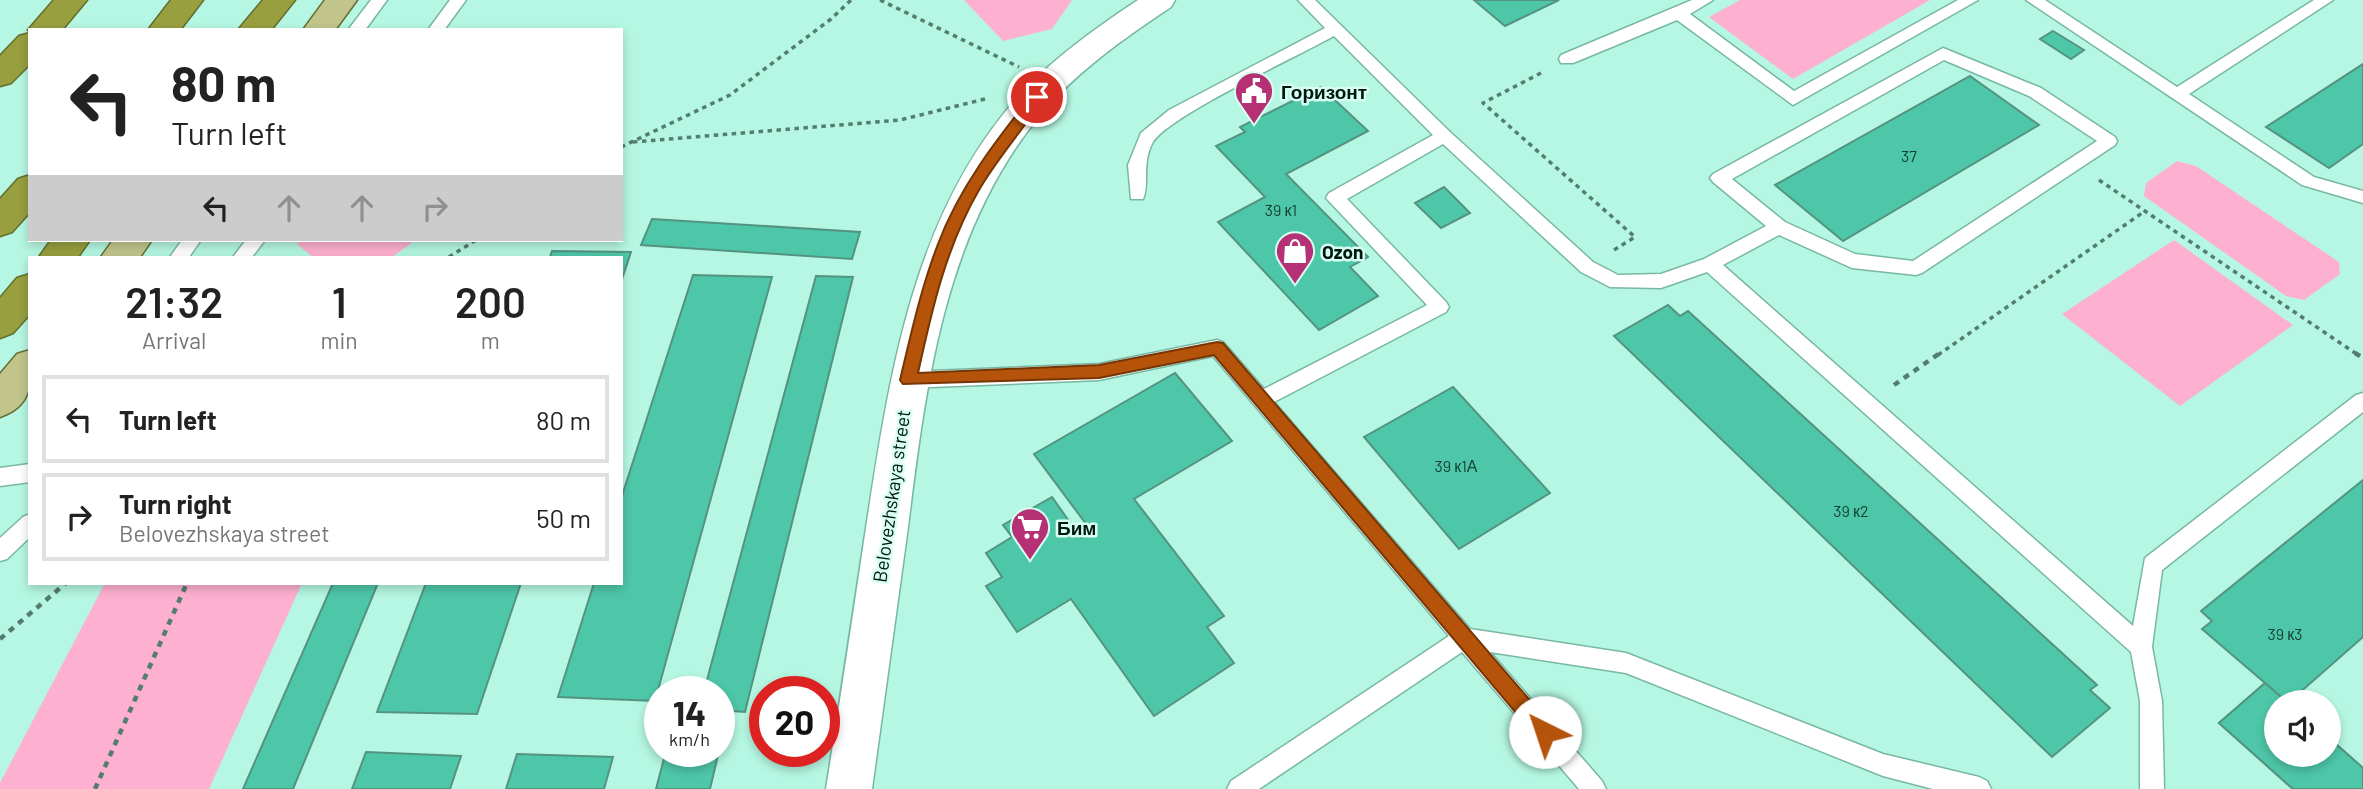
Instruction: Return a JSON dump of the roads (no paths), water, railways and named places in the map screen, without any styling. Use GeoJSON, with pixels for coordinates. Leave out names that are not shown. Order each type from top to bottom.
{"type":"FeatureCollection","features":[{"type":"Feature","properties":{"kind":"highway"},"geometry":{"type":"LineString","coordinates":[[46,28],[72,0]]}},
{"type":"Feature","properties":{"kind":"highway"},"geometry":{"type":"LineString","coordinates":[[165,28],[188,0]]}},
{"type":"Feature","properties":{"kind":"highway"},"geometry":{"type":"LineString","coordinates":[[255,28],[280,0]]}},
{"type":"Feature","properties":{"kind":"highway"},"geometry":{"type":"LineString","coordinates":[[0,75],[28,46]]}},
{"type":"Feature","properties":{"kind":"highway"},"geometry":{"type":"LineString","coordinates":[[0,223],[28,190]]}},
{"type":"Feature","properties":{"kind":"highway"},"geometry":{"type":"LineString","coordinates":[[58,256],[70,242]]}},
{"type":"Feature","properties":{"kind":"highway"},"geometry":{"type":"LineString","coordinates":[[0,323],[28,290]]}},
{"type":"Feature","properties":{"kind":"main road"},"geometry":{"type":"LineString","coordinates":[[320,28],[342,0]]}},
{"type":"Feature","properties":{"kind":"main road"},"geometry":{"type":"LineString","coordinates":[[120,256],[132,242]]}},
{"type":"Feature","properties":{"kind":"main road"},"geometry":{"type":"LineString","coordinates":[[0,401],[28,367]]}},
{"type":"Feature","properties":{"kind":"street","name":"Belovezhskaya street"},"geometry":{"type":"LineString","coordinates":[[849,789],[908,380],[928,296],[946,242],[972,190],[1024,112],[1051,82],[1103,38],[1160,0]]}},
{"type":"Feature","properties":{"kind":"lane"},"geometry":{"type":"LineString","coordinates":[[358,28],[379,0]]}},
{"type":"Feature","properties":{"kind":"lane"},"geometry":{"type":"LineString","coordinates":[[437,28],[458,0]]}},
{"type":"Feature","properties":{"kind":"lane"},"geometry":{"type":"LineString","coordinates":[[1306,0],[1444,136],[1587,267],[1616,282],[1661,281],[1710,264],[1779,227]]}},
{"type":"Feature","properties":{"kind":"lane"},"geometry":{"type":"LineString","coordinates":[[1567,59],[1705,0]]}},
{"type":"Feature","properties":{"kind":"lane"},"geometry":{"type":"LineString","coordinates":[[1679,13],[1793,99],[1970,0]]}},
{"type":"Feature","properties":{"kind":"lane"},"geometry":{"type":"LineString","coordinates":[[2034,0],[2308,181],[2363,197]]}},
{"type":"Feature","properties":{"kind":"lane"},"geometry":{"type":"LineString","coordinates":[[2176,95],[2325,0]]}},
{"type":"Feature","properties":{"kind":"lane"},"geometry":{"type":"LineString","coordinates":[[1137,194],[1136,165],[1147,137],[1175,114],[1335,29]]}},
{"type":"Feature","properties":{"kind":"lane"},"geometry":{"type":"LineString","coordinates":[[1943,53],[2035,92],[2109,141],[1916,268],[1852,261],[1779,227],[1719,178],[1943,53]]}},
{"type":"Feature","properties":{"kind":"lane"},"geometry":{"type":"LineString","coordinates":[[1260,400],[1440,307],[1335,198],[1444,136]]}},
{"type":"Feature","properties":{"kind":"lane"},"geometry":{"type":"LineString","coordinates":[[180,256],[190,242]]}},
{"type":"Feature","properties":{"kind":"lane"},"geometry":{"type":"LineString","coordinates":[[243,256],[254,242]]}},
{"type":"Feature","properties":{"kind":"lane"},"geometry":{"type":"LineString","coordinates":[[1710,264],[2141,647]]}},
{"type":"Feature","properties":{"kind":"lane"},"geometry":{"type":"LineString","coordinates":[[908,380],[1099,372],[1217,348],[1594,789]]}},
{"type":"Feature","properties":{"kind":"lane"},"geometry":{"type":"LineString","coordinates":[[2152,789],[2151,701],[2141,647],[2152,565],[2363,401]]}},
{"type":"Feature","properties":{"kind":"lane"},"geometry":{"type":"LineString","coordinates":[[0,477],[28,473]]}},
{"type":"Feature","properties":{"kind":"lane"},"geometry":{"type":"LineString","coordinates":[[0,552],[28,525]]}},
{"type":"Feature","properties":{"kind":"lane"},"geometry":{"type":"LineString","coordinates":[[1240,789],[1464,638],[1626,663],[1883,765],[1979,789]]}},
{"type":"Feature","properties":{"kind":"place","name":"Горизонт"},"geometry":{"type":"Point","coordinates":[1254,125]}},
{"type":"Feature","properties":{"kind":"place","name":"Ozon"},"geometry":{"type":"Point","coordinates":[1295,285]}},
{"type":"Feature","properties":{"kind":"place","name":"Бим"},"geometry":{"type":"Point","coordinates":[1030,561]}}]}
